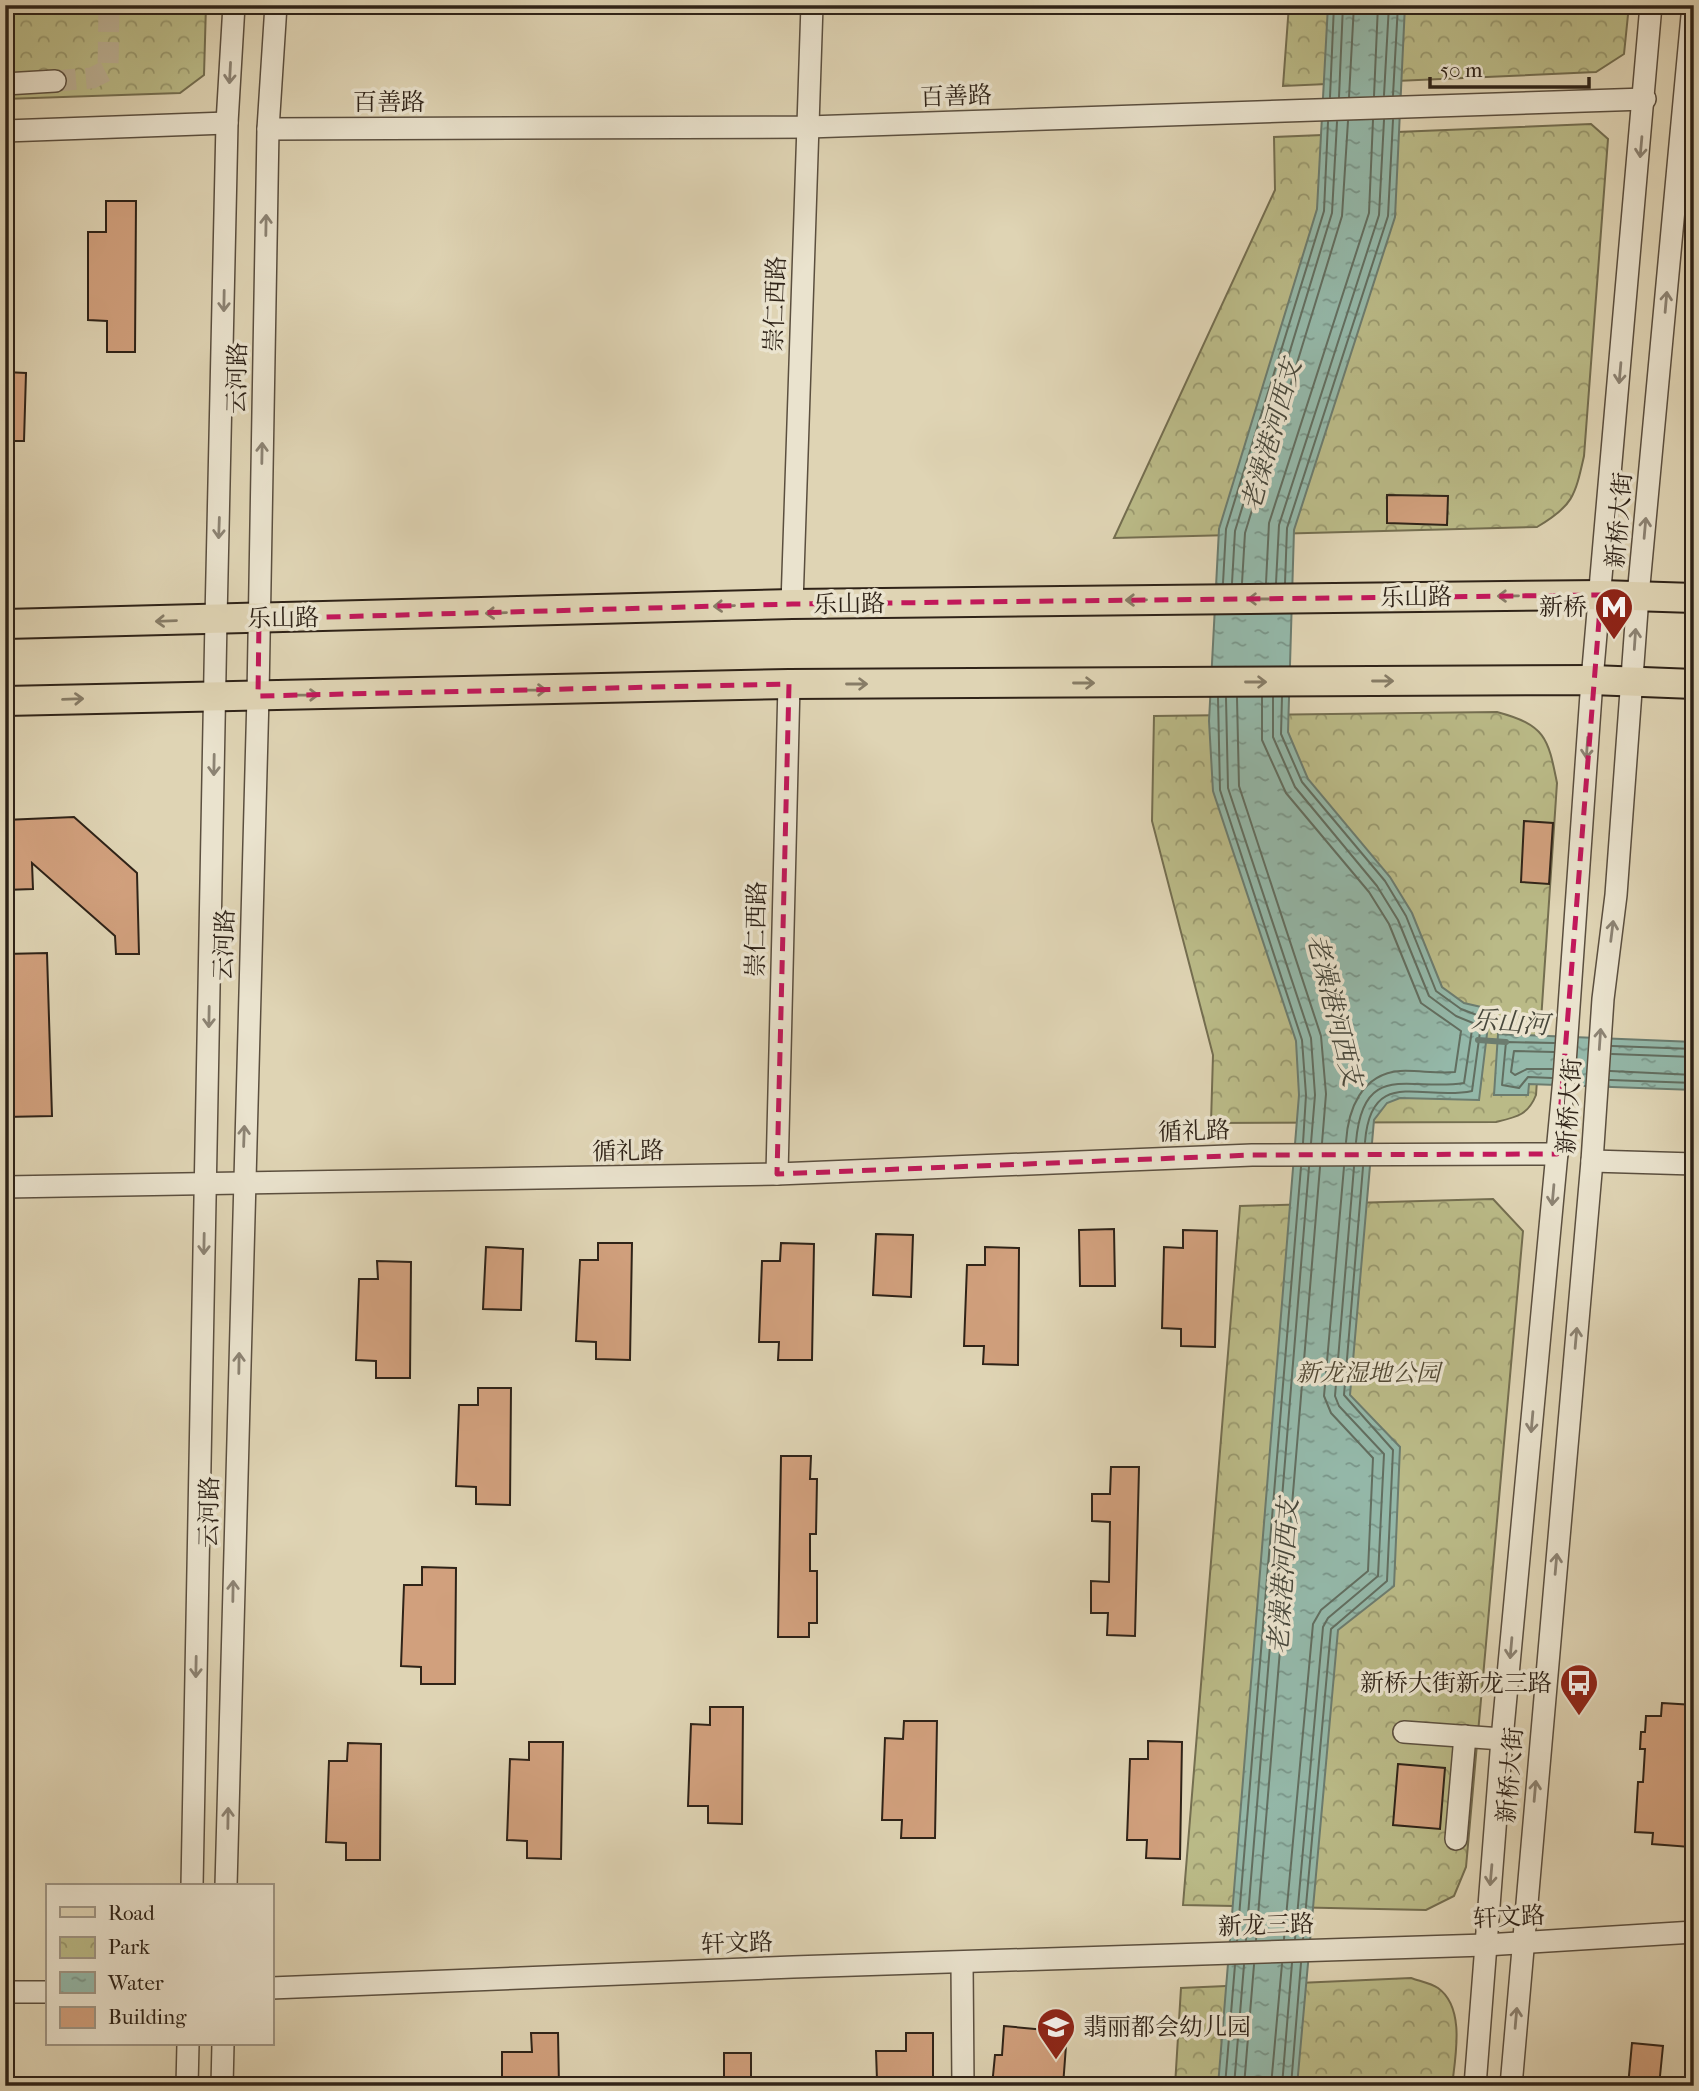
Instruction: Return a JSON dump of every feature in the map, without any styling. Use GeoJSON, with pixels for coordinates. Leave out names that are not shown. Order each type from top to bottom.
{"type":"FeatureCollection","features":[{"type":"Feature","properties":{"kind":"main road","name":"乐山路"},"geometry":{"type":"LineString","coordinates":[[5,624],[792,604],[1601,595],[1694,598]]}},
{"type":"Feature","properties":{"kind":"main road"},"geometry":{"type":"LineString","coordinates":[[5,701],[789,684],[1592,680],[1694,684]]}},
{"type":"Feature","properties":{"kind":"street","name":"云河路"},"geometry":{"type":"LineString","coordinates":[[192,1884],[227,123],[234,5]]}},
{"type":"Feature","properties":{"kind":"street","name":"云河路"},"geometry":{"type":"LineString","coordinates":[[226,1884],[258,696],[268,129],[276,5]]}},
{"type":"Feature","properties":{"kind":"street","name":"崇仁西路"},"geometry":{"type":"LineString","coordinates":[[792,604],[812,5]]}},
{"type":"Feature","properties":{"kind":"street","name":"新桥大街"},"geometry":{"type":"LineString","coordinates":[[1475,2086],[1502,1739],[1564,1078],[1592,680],[1645,99],[1651,5]]}},
{"type":"Feature","properties":{"kind":"street","name":"新桥大街"},"geometry":{"type":"LineString","coordinates":[[1511,2086],[1592,1161],[1603,999],[1616,894],[1638,596],[1689,108],[1693,5]]}},
{"type":"Feature","properties":{"kind":"street"},"geometry":{"type":"LineString","coordinates":[[5,84],[55,82]]}},
{"type":"Feature","properties":{"kind":"street","name":"百善路"},"geometry":{"type":"LineString","coordinates":[[268,129],[808,127],[1299,113],[1645,99]]}},
{"type":"Feature","properties":{"kind":"street"},"geometry":{"type":"LineString","coordinates":[[5,131],[227,123]]}},
{"type":"Feature","properties":{"kind":"street","name":"崇仁西路"},"geometry":{"type":"LineString","coordinates":[[776,1174],[789,684]]}},
{"type":"Feature","properties":{"kind":"street","name":"循礼路"},"geometry":{"type":"LineString","coordinates":[[5,1188],[776,1174],[1252,1155],[1557,1154]]}},
{"type":"Feature","properties":{"kind":"street"},"geometry":{"type":"LineString","coordinates":[[1592,1161],[1694,1164]]}},
{"type":"Feature","properties":{"kind":"street"},"geometry":{"type":"LineString","coordinates":[[1404,1732],[1502,1739]]}},
{"type":"Feature","properties":{"kind":"street"},"geometry":{"type":"LineString","coordinates":[[1456,1839],[1465,1736]]}},
{"type":"Feature","properties":{"kind":"street","name":"轩文路"},"geometry":{"type":"LineString","coordinates":[[1327,1950],[1485,1945],[1694,1932]]}},
{"type":"Feature","properties":{"kind":"street","name":"新龙三路"},"geometry":{"type":"LineString","coordinates":[[1206,1953],[1327,1950]]}},
{"type":"Feature","properties":{"kind":"street","name":"轩文路"},"geometry":{"type":"LineString","coordinates":[[273,1989],[1206,1953]]}},
{"type":"Feature","properties":{"kind":"street"},"geometry":{"type":"LineString","coordinates":[[961,1963],[963,2086]]}},
{"type":"Feature","properties":{"kind":"street"},"geometry":{"type":"LineString","coordinates":[[5,1992],[46,1992]]}},
{"type":"Feature","properties":{"kind":"street"},"geometry":{"type":"LineString","coordinates":[[187,2086],[188,2046]]}},
{"type":"Feature","properties":{"kind":"street"},"geometry":{"type":"LineString","coordinates":[[222,2086],[223,2046]]}},
{"type":"Feature","properties":{"kind":"highlighted area"},"geometry":{"type":"Polygon","coordinates":[[[1601,595],[1557,1154],[1252,1155],[777,1174],[789,684],[258,696],[259,619],[792,604],[1601,595]]]}},
{"type":"Feature","properties":{"kind":"green space"},"geometry":{"type":"Polygon","coordinates":[[[5,5],[206,5],[204,75],[180,93],[5,99],[5,5]]]}},
{"type":"Feature","properties":{"kind":"green space"},"geometry":{"type":"Polygon","coordinates":[[[1289,5],[1629,5],[1624,54],[1596,72],[1283,86],[1289,5]]]}},
{"type":"Feature","properties":{"kind":"green space"},"geometry":{"type":"Polygon","coordinates":[[[1591,124],[1608,139],[1584,456],[1575,491],[1558,513],[1537,527],[1114,538],[1275,190],[1274,137],[1591,124]]]}},
{"type":"Feature","properties":{"kind":"green space"},"geometry":{"type":"Polygon","coordinates":[[[1497,712],[1525,722],[1542,735],[1551,754],[1557,783],[1536,1095],[1529,1107],[1516,1117],[1496,1122],[1211,1123],[1213,1055],[1152,821],[1154,716],[1497,712]]]}},
{"type":"Feature","properties":{"kind":"green space","name":"新龙湿地公园"},"geometry":{"type":"Polygon","coordinates":[[[1493,1199],[1523,1231],[1466,1867],[1454,1896],[1426,1910],[1183,1905],[1240,1206],[1493,1199]]]}},
{"type":"Feature","properties":{"kind":"green space"},"geometry":{"type":"Polygon","coordinates":[[[1411,1978],[1438,1988],[1447,1997],[1452,2008],[1457,2034],[1452,2086],[1175,2086],[1181,1988],[1411,1978]]]}},
{"type":"Feature","properties":{"kind":"water","name":"老澡港河西支"},"geometry":{"type":"Polygon","coordinates":[[[1328,5],[1405,5],[1395,217],[1294,530],[1288,732],[1308,779],[1390,877],[1412,913],[1442,987],[1464,1003],[1490,1009],[1479,1100],[1400,1098],[1387,1103],[1374,1120],[1350,1395],[1400,1447],[1394,1586],[1338,1630],[1297,2086],[1218,2086],[1299,1095],[1296,1041],[1213,791],[1209,721],[1219,529],[1317,209],[1328,5]]]}},
{"type":"Feature","properties":{"kind":"water"},"geometry":{"type":"Polygon","coordinates":[[[1498,1034],[1694,1042],[1694,1090],[1529,1084],[1528,1095],[1494,1095],[1498,1034]]]}},
{"type":"Feature","properties":{"kind":"building"},"geometry":{"type":"Polygon","coordinates":[[[106,201],[136,201],[135,352],[107,352],[107,321],[88,320],[88,232],[106,232],[106,201]]]}},
{"type":"Feature","properties":{"kind":"building"},"geometry":{"type":"Polygon","coordinates":[[[5,372],[26,373],[24,441],[5,441],[5,372]]]}},
{"type":"Feature","properties":{"kind":"building"},"geometry":{"type":"Polygon","coordinates":[[[1387,495],[1448,496],[1447,525],[1387,523],[1387,495]]]}},
{"type":"Feature","properties":{"kind":"building"},"geometry":{"type":"Polygon","coordinates":[[[74,817],[137,873],[139,954],[116,954],[115,936],[32,863],[33,889],[5,890],[5,820],[74,817]]]}},
{"type":"Feature","properties":{"kind":"building"},"geometry":{"type":"Polygon","coordinates":[[[1524,821],[1553,823],[1549,884],[1521,882],[1524,821]]]}},
{"type":"Feature","properties":{"kind":"building"},"geometry":{"type":"Polygon","coordinates":[[[47,953],[52,1116],[5,1117],[5,954],[47,953]]]}},
{"type":"Feature","properties":{"kind":"building"},"geometry":{"type":"Polygon","coordinates":[[[1114,1229],[1115,1286],[1080,1286],[1079,1230],[1114,1229]]]}},
{"type":"Feature","properties":{"kind":"building"},"geometry":{"type":"Polygon","coordinates":[[[1183,1230],[1217,1231],[1215,1347],[1181,1346],[1181,1329],[1162,1328],[1164,1247],[1183,1248],[1183,1230]]]}},
{"type":"Feature","properties":{"kind":"building"},"geometry":{"type":"Polygon","coordinates":[[[876,1234],[913,1235],[911,1297],[873,1295],[876,1234]]]}},
{"type":"Feature","properties":{"kind":"building"},"geometry":{"type":"Polygon","coordinates":[[[598,1243],[632,1243],[630,1360],[596,1359],[596,1342],[576,1341],[580,1260],[598,1260],[598,1243]]]}},
{"type":"Feature","properties":{"kind":"building"},"geometry":{"type":"Polygon","coordinates":[[[781,1243],[814,1244],[812,1360],[778,1360],[779,1342],[759,1342],[762,1261],[780,1261],[781,1243]]]}},
{"type":"Feature","properties":{"kind":"building"},"geometry":{"type":"Polygon","coordinates":[[[486,1247],[523,1249],[521,1310],[483,1309],[486,1247]]]}},
{"type":"Feature","properties":{"kind":"building"},"geometry":{"type":"Polygon","coordinates":[[[985,1247],[1019,1248],[1018,1365],[983,1364],[984,1346],[964,1346],[967,1265],[985,1265],[985,1247]]]}},
{"type":"Feature","properties":{"kind":"building"},"geometry":{"type":"Polygon","coordinates":[[[377,1261],[411,1262],[410,1378],[376,1378],[376,1361],[356,1360],[359,1279],[378,1279],[377,1261]]]}},
{"type":"Feature","properties":{"kind":"building"},"geometry":{"type":"Polygon","coordinates":[[[478,1388],[511,1388],[510,1505],[476,1504],[476,1487],[456,1486],[459,1405],[478,1405],[478,1388]]]}},
{"type":"Feature","properties":{"kind":"building"},"geometry":{"type":"Polygon","coordinates":[[[781,1456],[811,1456],[810,1479],[817,1479],[816,1534],[810,1534],[810,1571],[817,1571],[817,1623],[809,1623],[809,1637],[778,1637],[781,1456]]]}},
{"type":"Feature","properties":{"kind":"building"},"geometry":{"type":"Polygon","coordinates":[[[1111,1467],[1139,1467],[1135,1636],[1107,1635],[1108,1613],[1091,1613],[1091,1581],[1109,1582],[1110,1522],[1092,1521],[1092,1494],[1110,1494],[1111,1467]]]}},
{"type":"Feature","properties":{"kind":"building"},"geometry":{"type":"Polygon","coordinates":[[[422,1567],[456,1568],[455,1684],[421,1684],[421,1667],[401,1666],[404,1585],[422,1585],[422,1567]]]}},
{"type":"Feature","properties":{"kind":"building"},"geometry":{"type":"Polygon","coordinates":[[[1662,1703],[1694,1705],[1690,1847],[1652,1844],[1653,1833],[1635,1832],[1638,1782],[1643,1782],[1645,1749],[1640,1749],[1641,1732],[1645,1732],[1646,1716],[1661,1716],[1662,1703]]]}},
{"type":"Feature","properties":{"kind":"building"},"geometry":{"type":"Polygon","coordinates":[[[710,1707],[743,1707],[742,1824],[708,1823],[708,1806],[688,1806],[691,1724],[710,1725],[710,1707]]]}},
{"type":"Feature","properties":{"kind":"building"},"geometry":{"type":"Polygon","coordinates":[[[904,1721],[937,1721],[935,1838],[901,1838],[902,1820],[882,1820],[885,1738],[903,1739],[904,1721]]]}},
{"type":"Feature","properties":{"kind":"building"},"geometry":{"type":"Polygon","coordinates":[[[1148,1741],[1182,1742],[1180,1859],[1146,1858],[1147,1840],[1127,1840],[1130,1759],[1148,1759],[1148,1741]]]}},
{"type":"Feature","properties":{"kind":"building"},"geometry":{"type":"Polygon","coordinates":[[[529,1742],[563,1742],[561,1859],[527,1858],[527,1841],[507,1840],[510,1759],[529,1760],[529,1742]]]}},
{"type":"Feature","properties":{"kind":"building"},"geometry":{"type":"Polygon","coordinates":[[[348,1743],[381,1744],[380,1860],[346,1860],[346,1843],[326,1842],[329,1761],[347,1761],[348,1743]]]}},
{"type":"Feature","properties":{"kind":"building"},"geometry":{"type":"Polygon","coordinates":[[[1398,1764],[1445,1768],[1440,1829],[1393,1825],[1398,1764]]]}},
{"type":"Feature","properties":{"kind":"building"},"geometry":{"type":"Polygon","coordinates":[[[1004,2026],[1067,2032],[1063,2086],[992,2086],[995,2055],[1002,2055],[1004,2026]]]}},
{"type":"Feature","properties":{"kind":"building"},"geometry":{"type":"Polygon","coordinates":[[[531,2033],[558,2033],[559,2086],[513,2086],[513,2081],[502,2081],[502,2052],[532,2052],[531,2033]]]}},
{"type":"Feature","properties":{"kind":"building"},"geometry":{"type":"Polygon","coordinates":[[[906,2033],[933,2033],[933,2086],[888,2086],[888,2080],[877,2080],[876,2051],[906,2051],[906,2033]]]}},
{"type":"Feature","properties":{"kind":"building"},"geometry":{"type":"Polygon","coordinates":[[[1632,2043],[1663,2046],[1659,2086],[1628,2086],[1632,2043]]]}},
{"type":"Feature","properties":{"kind":"building"},"geometry":{"type":"Polygon","coordinates":[[[724,2053],[751,2053],[751,2086],[724,2086],[724,2053]]]}},
{"type":"Feature","properties":{"kind":"waterway","name":"乐山河"},"geometry":{"type":"LineString","coordinates":[[1478,1040],[1506,1042]]}},
{"type":"Feature","properties":{"kind":"tunnel"},"geometry":{"type":"LineString","coordinates":[[55,81],[92,78],[108,70],[109,5]]}},
{"type":"Feature","properties":{"kind":"place","name":"新桥"},"geometry":{"type":"Point","coordinates":[1614,641]}},
{"type":"Feature","properties":{"kind":"place","name":"新桥大街新龙三路"},"geometry":{"type":"Point","coordinates":[1579,1717]}},
{"type":"Feature","properties":{"kind":"place","name":"翡丽都会幼儿园"},"geometry":{"type":"Point","coordinates":[1056,2061]}}]}
